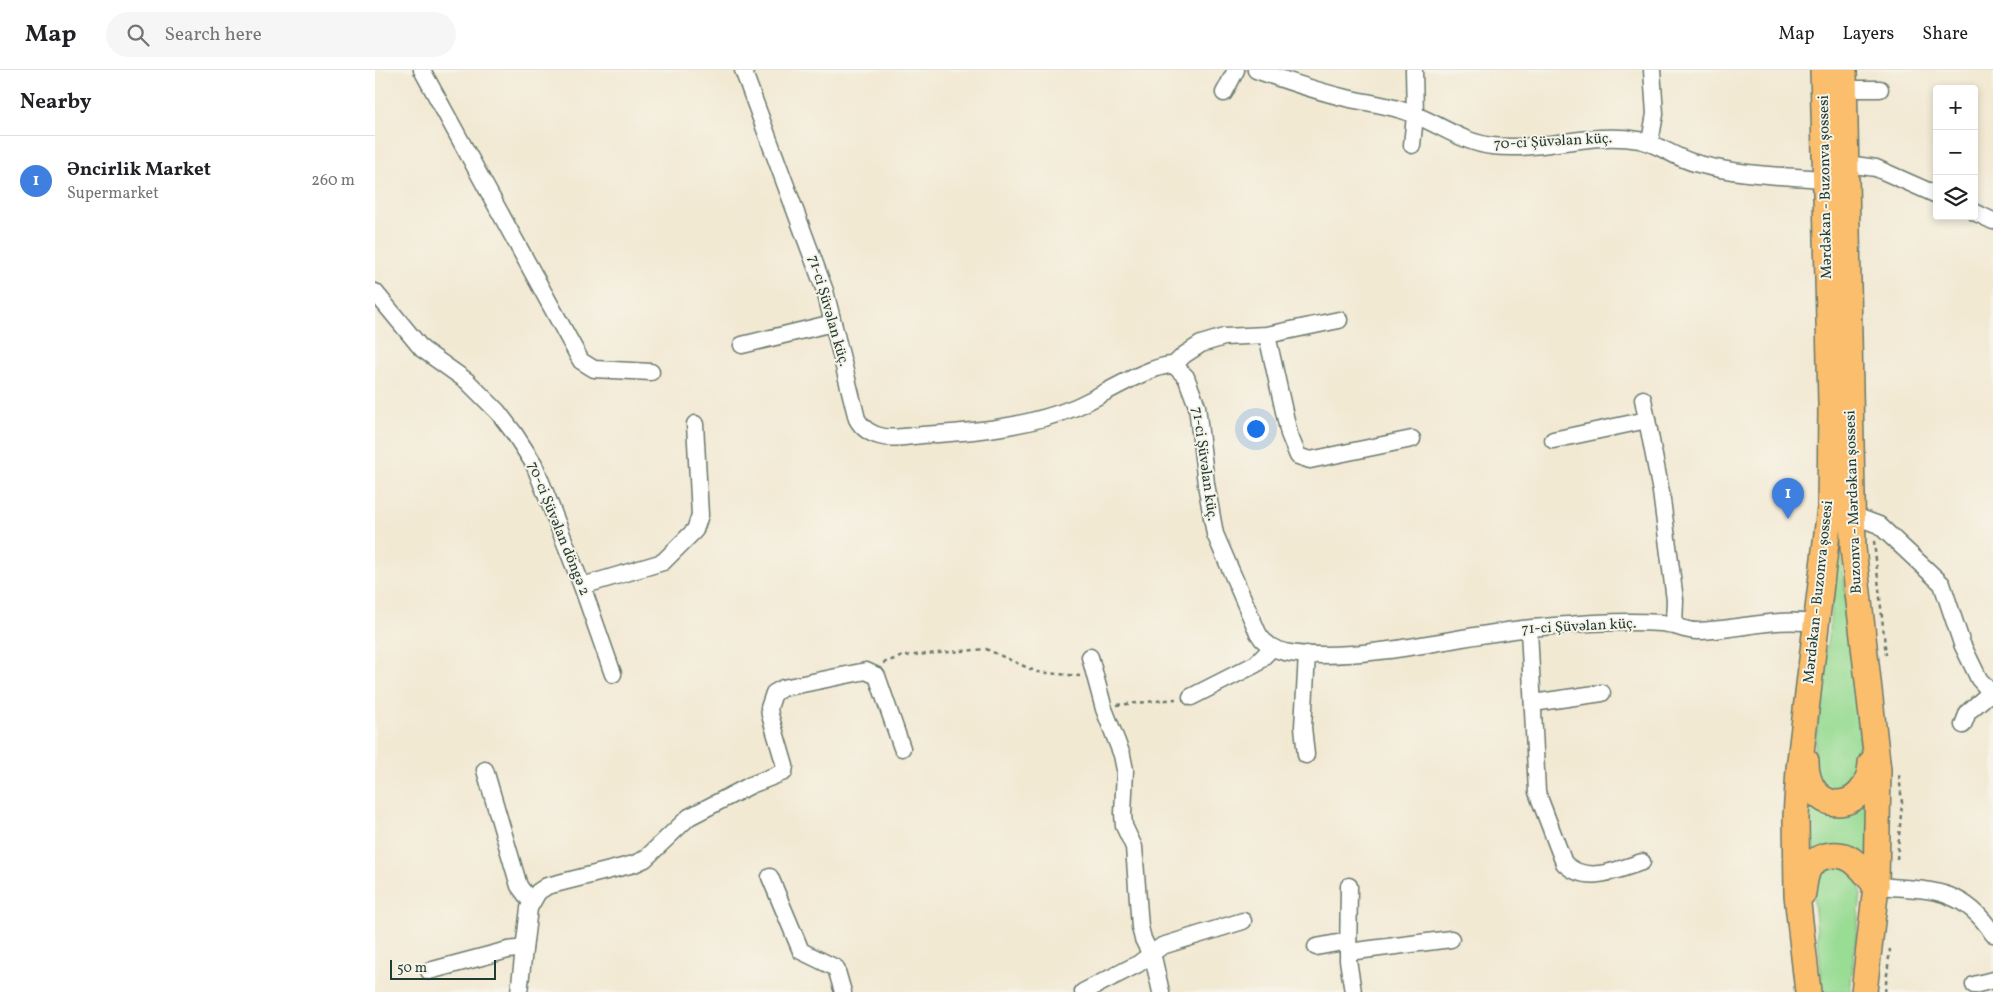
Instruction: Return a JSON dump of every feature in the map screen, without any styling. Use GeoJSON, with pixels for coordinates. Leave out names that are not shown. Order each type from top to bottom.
{"type":"FeatureCollection","features":[{"type":"Feature","properties":{"kind":"main road","name":"Mərdəkan - Buzonva şossesi"},"geometry":{"type":"LineString","coordinates":[[1808,992],[1796,872],[1796,817],[1806,706],[1830,508],[1831,404],[1823,70]]}},
{"type":"Feature","properties":{"kind":"main road","name":"Buzonva - Mərdəkan şossesi"},"geometry":{"type":"LineString","coordinates":[[1845,79],[1852,516],[1856,586],[1873,711],[1878,770],[1876,886],[1864,992]]}},
{"type":"Feature","properties":{"kind":"main road"},"geometry":{"type":"LineString","coordinates":[[1806,706],[1806,774],[1811,789],[1819,797],[1829,801],[1844,801],[1855,798],[1865,788],[1870,775],[1873,711]]}},
{"type":"Feature","properties":{"kind":"main road"},"geometry":{"type":"LineString","coordinates":[[1800,923],[1807,870],[1823,856],[1837,854],[1851,859],[1862,868],[1876,886]]}},
{"type":"Feature","properties":{"kind":"street"},"geometry":{"type":"LineString","coordinates":[[422,70],[581,361],[594,370],[651,372]]}},
{"type":"Feature","properties":{"kind":"street","name":"71-ci Şüvəlan küç."},"geometry":{"type":"LineString","coordinates":[[743,70],[813,257],[833,323],[857,419],[868,432],[886,438],[971,431],[1022,424],[1076,406],[1155,368],[1173,365],[1186,378],[1197,406],[1206,484],[1215,534],[1258,633],[1262,640],[1272,648],[1290,653],[1353,653],[1529,628],[1595,624],[1662,623],[1694,631],[1789,621],[1817,624]]}},
{"type":"Feature","properties":{"kind":"street"},"geometry":{"type":"LineString","coordinates":[[1224,93],[1236,70]]}},
{"type":"Feature","properties":{"kind":"street","name":"70-ci Şüvəlan küç."},"geometry":{"type":"LineString","coordinates":[[1256,70],[1341,97],[1401,110],[1451,133],[1495,146],[1622,138],[1650,142],[1693,163],[1714,168],[1770,176],[1826,179]]}},
{"type":"Feature","properties":{"kind":"street"},"geometry":{"type":"LineString","coordinates":[[1411,145],[1415,116],[1414,70]]}},
{"type":"Feature","properties":{"kind":"street"},"geometry":{"type":"LineString","coordinates":[[1650,142],[1655,114],[1652,70]]}},
{"type":"Feature","properties":{"kind":"street"},"geometry":{"type":"LineString","coordinates":[[1845,79],[1879,89]]}},
{"type":"Feature","properties":{"kind":"street"},"geometry":{"type":"LineString","coordinates":[[1847,164],[1876,168],[1933,193]]}},
{"type":"Feature","properties":{"kind":"street"},"geometry":{"type":"LineString","coordinates":[[1978,214],[1993,221]]}},
{"type":"Feature","properties":{"kind":"street","name":"70-ci Şüvəlan döngə 2"},"geometry":{"type":"LineString","coordinates":[[375,292],[422,349],[477,391],[514,433],[534,464],[582,586],[613,674]]}},
{"type":"Feature","properties":{"kind":"street"},"geometry":{"type":"LineString","coordinates":[[1173,365],[1191,350],[1209,342],[1240,334],[1267,335],[1339,320]]}},
{"type":"Feature","properties":{"kind":"street"},"geometry":{"type":"LineString","coordinates":[[742,345],[833,323]]}},
{"type":"Feature","properties":{"kind":"street"},"geometry":{"type":"LineString","coordinates":[[1267,335],[1289,434],[1298,456],[1310,460],[1412,439]]}},
{"type":"Feature","properties":{"kind":"street"},"geometry":{"type":"LineString","coordinates":[[1643,399],[1661,492],[1674,590],[1675,625]]}},
{"type":"Feature","properties":{"kind":"street"},"geometry":{"type":"LineString","coordinates":[[1553,440],[1647,420]]}},
{"type":"Feature","properties":{"kind":"street"},"geometry":{"type":"LineString","coordinates":[[582,586],[663,562],[695,530],[700,515],[695,424]]}},
{"type":"Feature","properties":{"kind":"street"},"geometry":{"type":"LineString","coordinates":[[1852,516],[1879,525],[1942,584],[1962,644],[1979,679],[1992,694],[1968,712],[1963,725]]}},
{"type":"Feature","properties":{"kind":"street"},"geometry":{"type":"LineString","coordinates":[[1529,628],[1537,792],[1564,863],[1569,868],[1589,875],[1598,875],[1642,862]]}},
{"type":"Feature","properties":{"kind":"street"},"geometry":{"type":"LineString","coordinates":[[1191,697],[1256,664],[1272,648]]}},
{"type":"Feature","properties":{"kind":"street"},"geometry":{"type":"LineString","coordinates":[[1306,756],[1303,727],[1307,654]]}},
{"type":"Feature","properties":{"kind":"street"},"geometry":{"type":"LineString","coordinates":[[1090,657],[1104,709],[1122,755],[1125,770],[1124,826],[1134,848],[1143,939],[1151,955],[1161,992]]}},
{"type":"Feature","properties":{"kind":"street"},"geometry":{"type":"LineString","coordinates":[[519,992],[531,902],[537,892],[547,886],[634,864],[645,859],[689,817],[751,785],[784,772],[785,766],[769,708],[774,693],[793,686],[866,671],[871,672],[877,676],[902,748]]}},
{"type":"Feature","properties":{"kind":"street"},"geometry":{"type":"LineString","coordinates":[[1533,703],[1602,693]]}},
{"type":"Feature","properties":{"kind":"street"},"geometry":{"type":"LineString","coordinates":[[485,770],[519,886],[531,902]]}},
{"type":"Feature","properties":{"kind":"street"},"geometry":{"type":"LineString","coordinates":[[770,877],[801,951],[836,968],[843,992]]}},
{"type":"Feature","properties":{"kind":"street"},"geometry":{"type":"LineString","coordinates":[[1349,886],[1348,947],[1353,992]]}},
{"type":"Feature","properties":{"kind":"street"},"geometry":{"type":"LineString","coordinates":[[1876,886],[1941,892],[1953,895],[1965,902],[1977,913],[1993,934]]}},
{"type":"Feature","properties":{"kind":"street"},"geometry":{"type":"LineString","coordinates":[[1083,992],[1121,974],[1162,946],[1243,921]]}},
{"type":"Feature","properties":{"kind":"street"},"geometry":{"type":"LineString","coordinates":[[1316,947],[1348,947],[1451,939]]}},
{"type":"Feature","properties":{"kind":"street"},"geometry":{"type":"LineString","coordinates":[[429,971],[507,950],[524,948]]}},
{"type":"Feature","properties":{"kind":"street"},"geometry":{"type":"LineString","coordinates":[[1974,985],[1993,980]]}},
{"type":"Feature","properties":{"kind":"path"},"geometry":{"type":"LineString","coordinates":[[871,672],[887,661],[903,656],[986,648],[1037,672],[1081,676],[1094,674]]}},
{"type":"Feature","properties":{"kind":"path"},"geometry":{"type":"LineString","coordinates":[[1104,709],[1124,704],[1191,697]]}},
{"type":"Feature","properties":{"kind":"green space"},"geometry":{"type":"Polygon","coordinates":[[[1840,538],[1862,759],[1859,777],[1845,790],[1832,790],[1821,784],[1813,761],[1840,538]]]}},
{"type":"Feature","properties":{"kind":"green space"},"geometry":{"type":"Polygon","coordinates":[[[1806,792],[1870,794],[1868,861],[1805,858],[1806,792]]]}},
{"type":"Feature","properties":{"kind":"green space"},"geometry":{"type":"Polygon","coordinates":[[[1841,864],[1859,880],[1861,894],[1850,992],[1823,992],[1813,891],[1821,869],[1841,864]]]}},
{"type":"Feature","properties":{"kind":"place","name":"Əncirlik Market"},"geometry":{"type":"Point","coordinates":[1788,519]}}]}
